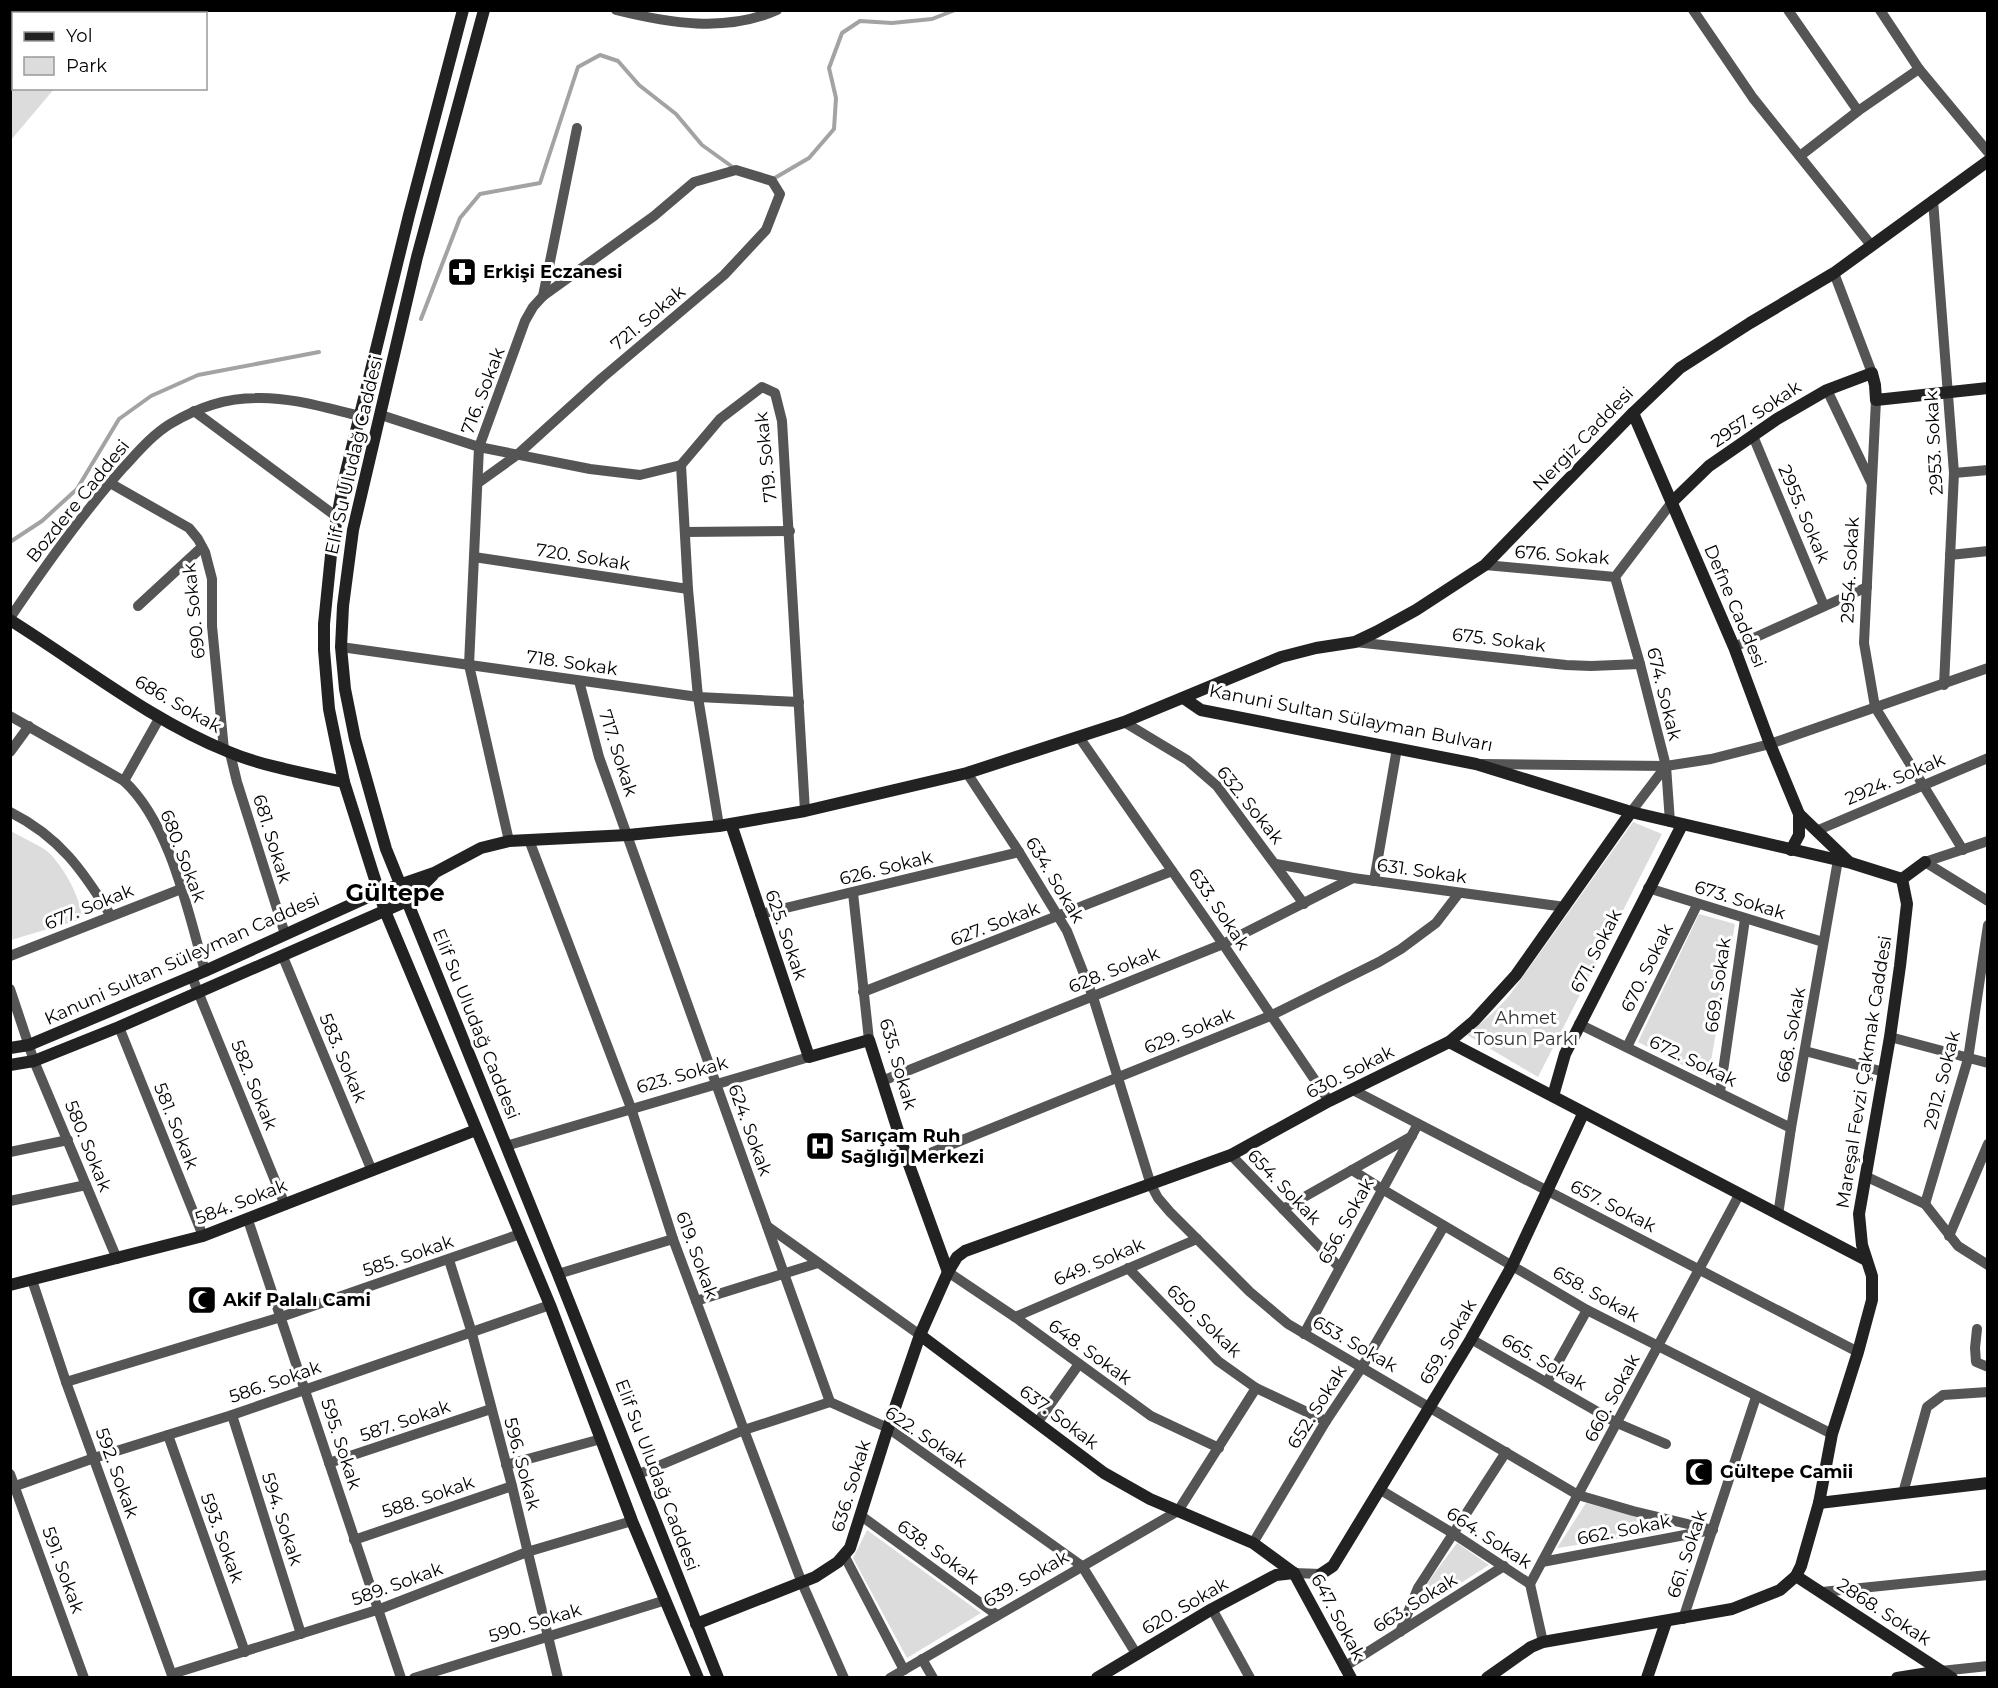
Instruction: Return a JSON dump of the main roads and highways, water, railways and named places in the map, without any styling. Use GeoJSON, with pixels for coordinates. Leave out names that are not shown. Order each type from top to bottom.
{"type":"FeatureCollection","features":[{"type":"Feature","properties":{"kind":"waterway"},"geometry":{"type":"LineString","coordinates":[[773,179],[809,158],[834,129],[836,98],[829,68],[842,33],[860,21],[892,23],[932,19],[955,10]]}},
{"type":"Feature","properties":{"kind":"waterway"},"geometry":{"type":"LineString","coordinates":[[421,319],[460,218],[480,194],[540,183],[578,67],[600,55],[618,61],[639,85],[676,114],[702,145],[734,168]]}},
{"type":"Feature","properties":{"kind":"waterway"},"geometry":{"type":"LineString","coordinates":[[10,542],[42,521],[77,489],[119,419],[151,396],[198,375],[319,352]]}},
{"type":"Feature","properties":{"kind":"place","name":"Erkişi Eczanesi"},"geometry":{"type":"Point","coordinates":[462,272]}},
{"type":"Feature","properties":{"kind":"place","name":"Sarıçam Ruh Sağlığı Merkezi"},"geometry":{"type":"Point","coordinates":[820,1146]}},
{"type":"Feature","properties":{"kind":"place","name":"Akif Palalı Cami"},"geometry":{"type":"Point","coordinates":[202,1300]}},
{"type":"Feature","properties":{"kind":"place","name":"Gültepe Camii"},"geometry":{"type":"Point","coordinates":[1699,1472]}},
{"type":"Feature","properties":{"kind":"district","name":"Gültepe"},"geometry":{"type":"Point","coordinates":[395,892]}},
{"type":"Feature","properties":{"kind":"park label","name":"Ahmet Tosun Parkı"},"geometry":{"type":"Point","coordinates":[1526,1028]}}]}
